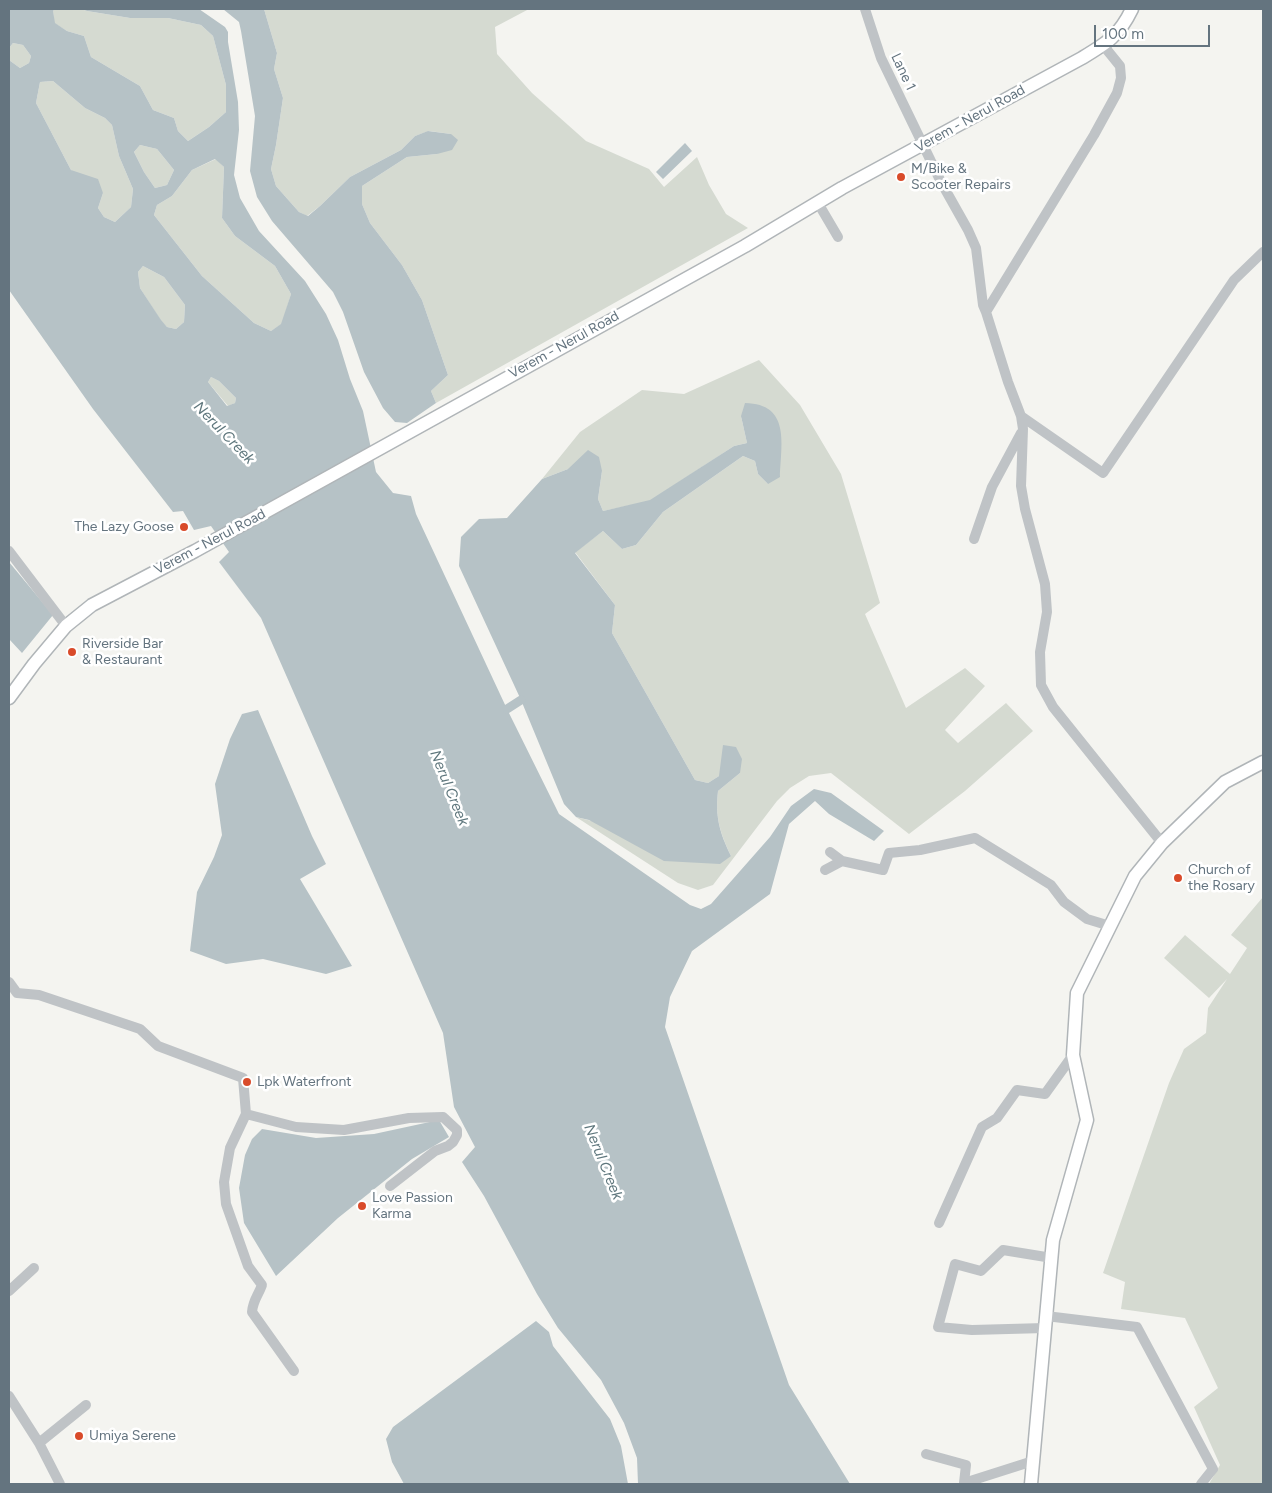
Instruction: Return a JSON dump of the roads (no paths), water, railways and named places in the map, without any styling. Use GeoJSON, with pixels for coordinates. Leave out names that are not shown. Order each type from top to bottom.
{"type":"FeatureCollection","features":[{"type":"Feature","properties":{"kind":"main road","name":"Verem - Nerul Road"},"geometry":{"type":"LineString","coordinates":[[9,698],[34,664],[66,626],[92,605],[195,551],[745,246],[818,203],[1069,66],[1103,45],[1121,30],[1132,9]]}},
{"type":"Feature","properties":{"kind":"main road"},"geometry":{"type":"LineString","coordinates":[[1031,1484],[1053,1240],[1087,1120],[1073,1055],[1078,993],[1134,876],[1162,843],[1225,782],[1263,762]]}},
{"type":"Feature","properties":{"kind":"street","name":"Lane 1"},"geometry":{"type":"LineString","coordinates":[[865,9],[881,58],[976,248],[983,305],[1021,416],[1023,429],[1021,486],[1025,509],[1045,584],[1046,597],[1047,612],[1040,652],[1041,685],[1054,707],[1162,843]]}},
{"type":"Feature","properties":{"kind":"street"},"geometry":{"type":"LineString","coordinates":[[986,312],[1094,135],[1117,93],[1121,78],[1120,66],[1103,45]]}},
{"type":"Feature","properties":{"kind":"street"},"geometry":{"type":"LineString","coordinates":[[818,203],[838,237]]}},
{"type":"Feature","properties":{"kind":"street"},"geometry":{"type":"LineString","coordinates":[[1021,416],[1104,474],[1234,280],[1263,252]]}},
{"type":"Feature","properties":{"kind":"street"},"geometry":{"type":"LineString","coordinates":[[974,539],[992,487],[1023,429]]}},
{"type":"Feature","properties":{"kind":"street"},"geometry":{"type":"LineString","coordinates":[[9,551],[66,626]]}},
{"type":"Feature","properties":{"kind":"street"},"geometry":{"type":"LineString","coordinates":[[830,852],[842,861],[883,870],[889,853],[920,850],[976,838],[1051,885],[1064,902],[1087,919],[1110,926]]}},
{"type":"Feature","properties":{"kind":"street"},"geometry":{"type":"LineString","coordinates":[[824,870],[842,861]]}},
{"type":"Feature","properties":{"kind":"street"},"geometry":{"type":"LineString","coordinates":[[9,982],[17,993],[39,995],[140,1029],[158,1046],[243,1078],[246,1114],[230,1148],[224,1182],[226,1204],[248,1266],[262,1285],[259,1293],[252,1301],[252,1312],[294,1371]]}},
{"type":"Feature","properties":{"kind":"street"},"geometry":{"type":"LineString","coordinates":[[939,1223],[982,1127],[997,1118],[1017,1090],[1045,1094],[1073,1055]]}},
{"type":"Feature","properties":{"kind":"street"},"geometry":{"type":"LineString","coordinates":[[246,1114],[296,1127],[344,1130],[409,1118],[434,1116],[446,1119],[457,1130],[457,1135],[453,1142],[435,1151],[390,1186]]}},
{"type":"Feature","properties":{"kind":"street"},"geometry":{"type":"LineString","coordinates":[[1052,1258],[1003,1250],[981,1271],[955,1264],[938,1327],[972,1330],[1046,1322],[1137,1327],[1213,1469],[1201,1484]]}},
{"type":"Feature","properties":{"kind":"street"},"geometry":{"type":"LineString","coordinates":[[9,1291],[34,1268]]}},
{"type":"Feature","properties":{"kind":"street"},"geometry":{"type":"LineString","coordinates":[[9,1396],[39,1443],[60,1484]]}},
{"type":"Feature","properties":{"kind":"street"},"geometry":{"type":"LineString","coordinates":[[39,1443],[86,1405]]}},
{"type":"Feature","properties":{"kind":"street"},"geometry":{"type":"LineString","coordinates":[[926,1454],[966,1465],[964,1483],[1033,1461]]}},
{"type":"Feature","properties":{"kind":"water","name":"Nerul Creek"},"geometry":{"type":"Polygon","coordinates":[[[9,9],[55,9],[53,11],[55,23],[67,31],[84,36],[91,57],[140,86],[153,110],[174,118],[178,131],[188,141],[209,127],[226,112],[226,85],[213,36],[201,25],[168,18],[130,18],[81,9],[199,9],[225,27],[228,32],[238,102],[239,130],[234,175],[240,198],[259,231],[305,281],[326,314],[338,340],[350,379],[363,411],[376,472],[393,493],[411,496],[416,514],[507,709],[559,814],[690,905],[701,909],[711,904],[770,837],[791,806],[814,789],[831,793],[884,831],[874,841],[829,814],[815,801],[789,824],[770,894],[692,951],[670,997],[665,1027],[789,1385],[850,1484],[638,1484],[637,1458],[624,1423],[601,1380],[558,1328],[537,1294],[484,1196],[462,1162],[475,1147],[454,1107],[443,1033],[261,618],[219,562],[229,552],[211,526],[194,530],[183,511],[173,512],[93,409],[9,290],[9,60],[20,68],[29,63],[31,56],[23,45],[13,43],[9,48],[9,9]],[[53,81],[40,82],[36,103],[71,170],[98,179],[103,193],[98,208],[104,217],[115,222],[131,207],[133,189],[119,156],[112,125],[105,118],[85,108],[53,81]],[[140,145],[134,152],[155,188],[167,185],[174,170],[157,149],[140,145]],[[215,159],[192,170],[172,196],[157,205],[154,215],[202,276],[254,323],[271,331],[281,324],[291,294],[275,266],[235,236],[222,218],[224,167],[215,159]],[[143,266],[138,272],[140,288],[167,327],[176,329],[184,322],[185,305],[164,277],[143,266]],[[211,377],[208,382],[227,406],[235,403],[236,398],[219,381],[211,377]]]}},
{"type":"Feature","properties":{"kind":"water"},"geometry":{"type":"Polygon","coordinates":[[[223,9],[264,9],[277,53],[274,69],[283,98],[271,169],[276,186],[299,212],[308,216],[350,177],[401,150],[415,136],[428,131],[451,134],[458,140],[452,150],[437,154],[407,157],[362,186],[362,204],[370,223],[402,265],[422,300],[448,375],[431,391],[436,403],[407,423],[395,422],[383,408],[364,372],[343,312],[333,292],[272,221],[257,197],[250,171],[255,116],[241,31],[239,22],[223,9]]]}},
{"type":"Feature","properties":{"kind":"water"},"geometry":{"type":"Polygon","coordinates":[[[685,143],[692,151],[663,179],[656,172],[685,143]]]}},
{"type":"Feature","properties":{"kind":"water"},"geometry":{"type":"Polygon","coordinates":[[[745,403],[760,405],[770,410],[777,418],[781,439],[780,477],[768,484],[758,474],[755,461],[743,456],[663,512],[636,545],[622,549],[603,531],[575,553],[615,605],[612,633],[695,780],[708,783],[719,776],[723,745],[736,747],[742,759],[740,773],[718,791],[717,809],[719,825],[731,856],[720,864],[664,861],[589,820],[576,817],[564,804],[521,700],[459,566],[461,537],[479,519],[507,518],[542,479],[568,469],[588,450],[599,457],[602,471],[598,499],[603,511],[650,500],[734,446],[747,443],[741,416],[745,403]]]}},
{"type":"Feature","properties":{"kind":"water"},"geometry":{"type":"Polygon","coordinates":[[[9,562],[53,615],[22,653],[9,639],[9,562]]]}},
{"type":"Feature","properties":{"kind":"water"},"geometry":{"type":"Polygon","coordinates":[[[258,710],[326,864],[300,879],[352,966],[326,974],[263,959],[226,964],[190,951],[197,892],[214,857],[222,835],[215,784],[230,739],[242,714],[258,710]]]}},
{"type":"Feature","properties":{"kind":"water"},"geometry":{"type":"Polygon","coordinates":[[[439,1120],[449,1137],[412,1159],[338,1218],[276,1276],[244,1223],[239,1188],[245,1155],[252,1139],[262,1129],[316,1138],[374,1134],[439,1120]]]}},
{"type":"Feature","properties":{"kind":"water"},"geometry":{"type":"Polygon","coordinates":[[[536,1321],[549,1332],[553,1346],[610,1419],[621,1446],[628,1484],[404,1484],[392,1462],[386,1439],[393,1427],[536,1321]]]}},
{"type":"Feature","properties":{"kind":"waterway"},"geometry":{"type":"LineString","coordinates":[[507,709],[521,700]]}},
{"type":"Feature","properties":{"kind":"place","name":"M/Bike & Scooter Repairs"},"geometry":{"type":"Point","coordinates":[901,177]}},
{"type":"Feature","properties":{"kind":"place","name":"The Lazy Goose"},"geometry":{"type":"Point","coordinates":[184,527]}},
{"type":"Feature","properties":{"kind":"place","name":"Riverside Bar & Restaurant"},"geometry":{"type":"Point","coordinates":[72,652]}},
{"type":"Feature","properties":{"kind":"place","name":"Church of the Rosary"},"geometry":{"type":"Point","coordinates":[1178,878]}},
{"type":"Feature","properties":{"kind":"place","name":"Lpk Waterfront"},"geometry":{"type":"Point","coordinates":[247,1082]}},
{"type":"Feature","properties":{"kind":"place","name":"Love Passion Karma"},"geometry":{"type":"Point","coordinates":[362,1206]}},
{"type":"Feature","properties":{"kind":"place","name":"Umiya Serene"},"geometry":{"type":"Point","coordinates":[79,1436]}}]}
